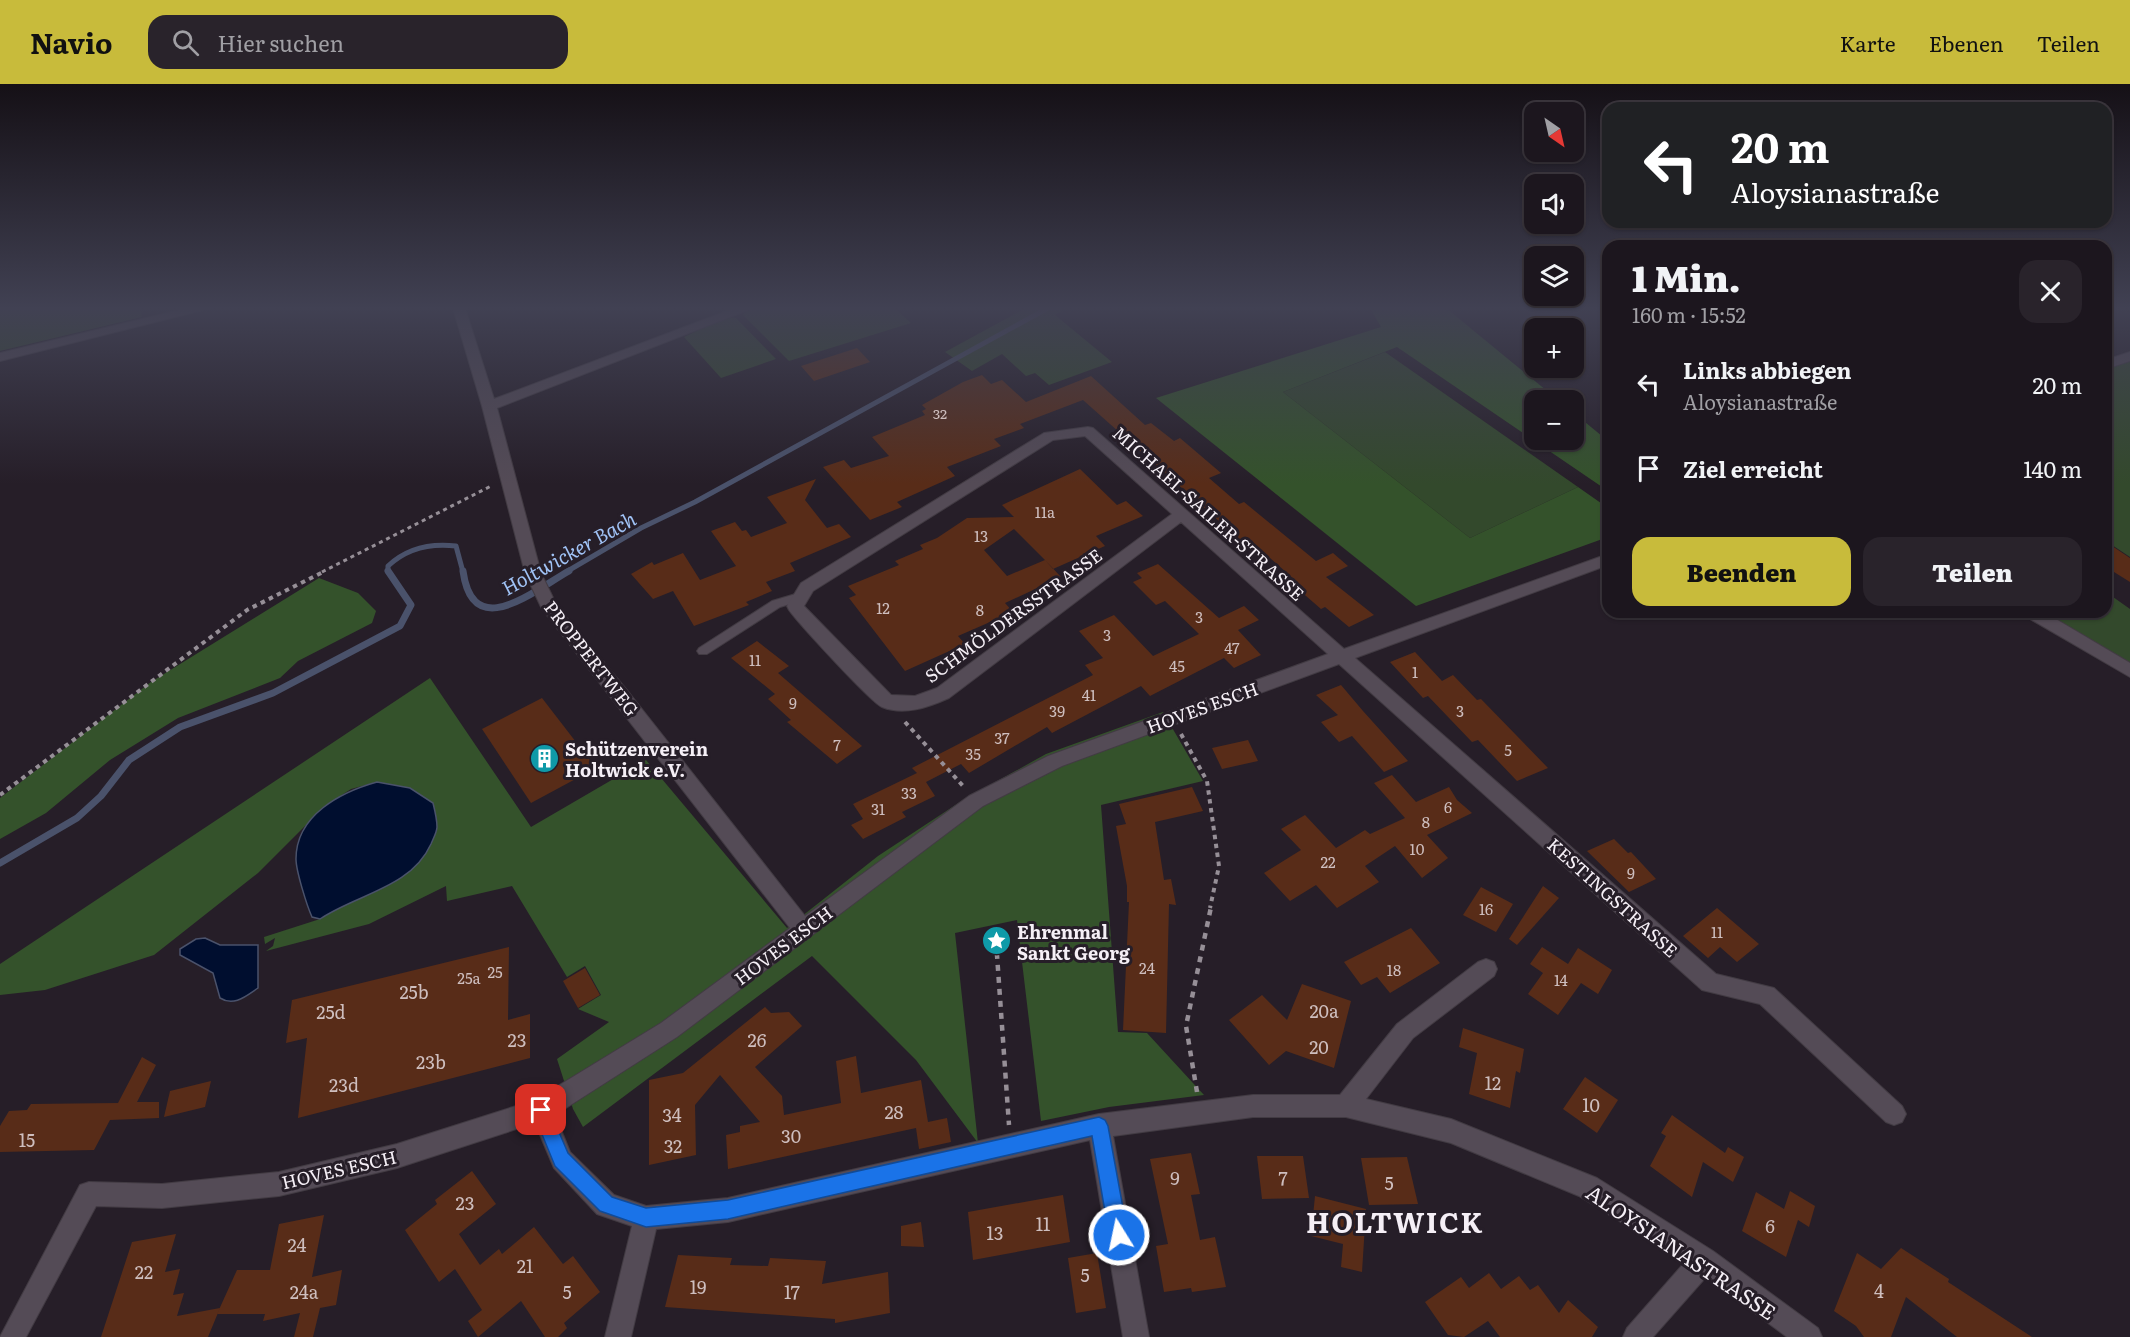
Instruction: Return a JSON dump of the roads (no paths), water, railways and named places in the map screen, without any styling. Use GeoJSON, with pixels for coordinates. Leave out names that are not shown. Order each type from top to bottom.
{"type":"FeatureCollection","features":[{"type":"Feature","properties":{"kind":"street","name":"PROPPERTWEG"},"geometry":{"type":"LineString","coordinates":[[477,366],[533,573],[550,609],[624,699],[803,929]]}},
{"type":"Feature","properties":{"kind":"street"},"geometry":{"type":"LineString","coordinates":[[489,406],[593,366]]}},
{"type":"Feature","properties":{"kind":"street","name":"MICHAEL-SAILER-STRASSE"},"geometry":{"type":"LineString","coordinates":[[798,597],[807,587],[1049,436],[1069,431],[1088,431],[1342,657]]}},
{"type":"Feature","properties":{"kind":"street","name":"SCHMÖLDERSSTRASSE"},"geometry":{"type":"LineString","coordinates":[[798,597],[795,606],[801,615],[885,701],[903,705],[922,703],[943,693],[1181,514]]}},
{"type":"Feature","properties":{"kind":"street","name":"HOVES ESCH"},"geometry":{"type":"LineString","coordinates":[[12,1337],[89,1194],[162,1196],[279,1184],[397,1156],[541,1110],[669,1030],[976,801],[1055,761],[1602,561]]}},
{"type":"Feature","properties":{"kind":"street"},"geometry":{"type":"LineString","coordinates":[[2041,618],[2130,671]]}},
{"type":"Feature","properties":{"kind":"street","name":"KESTINGSTRASSE"},"geometry":{"type":"LineString","coordinates":[[1342,657],[1710,983],[1766,995],[1894,1114]]}},
{"type":"Feature","properties":{"kind":"street"},"geometry":{"type":"LineString","coordinates":[[1346,1106],[1404,1031],[1486,969]]}},
{"type":"Feature","properties":{"kind":"street","name":"ALOYSIANASTRASSE"},"geometry":{"type":"LineString","coordinates":[[541,1110],[562,1160],[606,1205],[646,1218],[728,1210],[1099,1126],[1253,1106],[1346,1106],[1451,1131],[1588,1187],[1704,1260],[1809,1337]]}},
{"type":"Feature","properties":{"kind":"street"},"geometry":{"type":"LineString","coordinates":[[1099,1126],[1136,1337]]}},
{"type":"Feature","properties":{"kind":"street"},"geometry":{"type":"LineString","coordinates":[[618,1337],[646,1218]]}},
{"type":"Feature","properties":{"kind":"street"},"geometry":{"type":"LineString","coordinates":[[1636,1337],[1704,1260]]}},
{"type":"Feature","properties":{"kind":"lane"},"geometry":{"type":"LineString","coordinates":[[703,651],[776,604],[798,597]]}},
{"type":"Feature","properties":{"kind":"water"},"geometry":{"type":"Polygon","coordinates":[[[377,782],[410,788],[433,803],[437,827],[431,844],[422,859],[397,880],[320,919],[312,917],[296,864],[298,843],[304,830],[312,818],[336,799],[377,782]]]}},
{"type":"Feature","properties":{"kind":"water"},"geometry":{"type":"Polygon","coordinates":[[[205,938],[220,945],[258,945],[258,988],[235,1001],[220,998],[213,973],[180,955],[180,949],[196,939],[205,938]]]}},
{"type":"Feature","properties":{"kind":"waterway","name":"Holtwicker Bach"},"geometry":{"type":"LineString","coordinates":[[566,572],[641,528],[695,502],[942,366]]}},
{"type":"Feature","properties":{"kind":"waterway","name":"Holtwicker Bach"},"geometry":{"type":"LineString","coordinates":[[388,571],[388,566],[411,551],[428,546],[446,545],[456,546],[463,572]]}},
{"type":"Feature","properties":{"kind":"waterway","name":"Holtwicker Bach"},"geometry":{"type":"LineString","coordinates":[[0,863],[77,818],[101,796],[129,760],[180,727],[273,693],[400,626],[411,605],[388,571]]}},
{"type":"Feature","properties":{"kind":"waterway","name":"Holtwicker Bach"},"geometry":{"type":"LineString","coordinates":[[463,571],[469,592],[479,604],[491,608],[506,606],[522,599],[569,571]]}},
{"type":"Feature","properties":{"kind":"place","name":"Schützenverein Holtwick e.V."},"geometry":{"type":"Point","coordinates":[544,758]}},
{"type":"Feature","properties":{"kind":"place","name":"Ehrenmal Sankt Georg"},"geometry":{"type":"Point","coordinates":[996,941]}},
{"type":"Feature","properties":{"kind":"district","name":"HOLTWICK"},"geometry":{"type":"Point","coordinates":[1395,1221]}}]}
